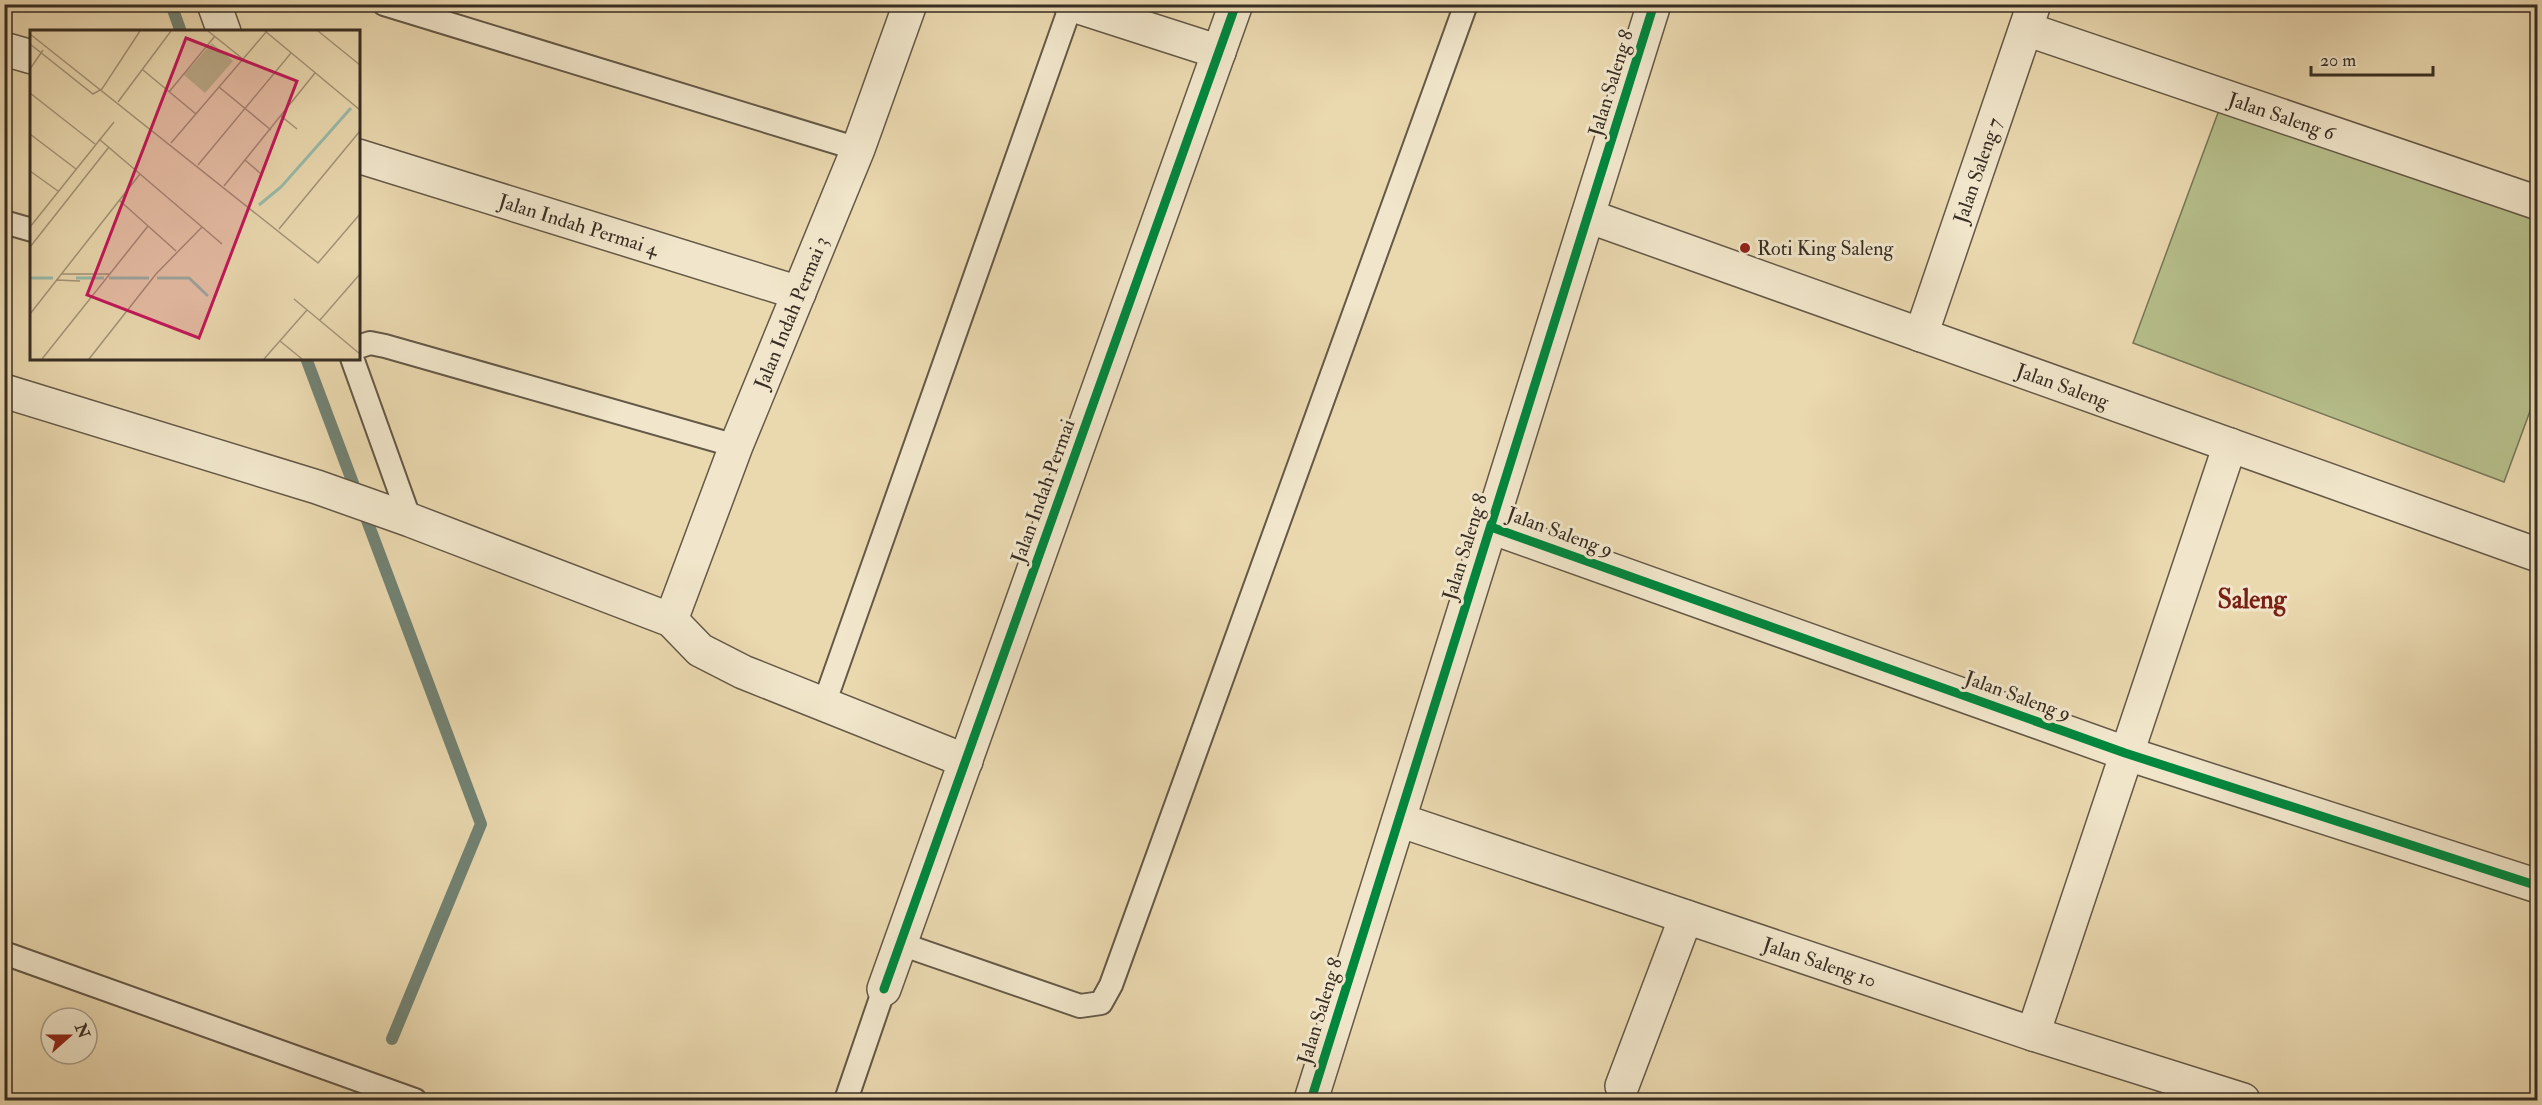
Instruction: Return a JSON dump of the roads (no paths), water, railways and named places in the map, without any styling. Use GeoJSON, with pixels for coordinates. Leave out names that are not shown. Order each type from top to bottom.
{"type":"FeatureCollection","features":[{"type":"Feature","properties":{"kind":"street"},"geometry":{"type":"LineString","coordinates":[[214,4],[223,30]]}},
{"type":"Feature","properties":{"kind":"street","name":"Jalan Indah Permai 3"},"geometry":{"type":"LineString","coordinates":[[671,620],[736,446],[858,149],[910,4]]}},
{"type":"Feature","properties":{"kind":"street","name":"Jalan Indah Permai"},"geometry":{"type":"LineString","coordinates":[[884,989],[1236,4]]}},
{"type":"Feature","properties":{"kind":"street","name":"Jalan Saleng 8"},"geometry":{"type":"LineString","coordinates":[[1311,1101],[1654,4]]}},
{"type":"Feature","properties":{"kind":"street"},"geometry":{"type":"LineString","coordinates":[[1071,5],[1219,52]]}},
{"type":"Feature","properties":{"kind":"street","name":"Jalan Saleng 6"},"geometry":{"type":"LineString","coordinates":[[2030,16],[2538,202]]}},
{"type":"Feature","properties":{"kind":"street","name":"Jalan Saleng 7"},"geometry":{"type":"LineString","coordinates":[[1921,335],[2030,16]]}},
{"type":"Feature","properties":{"kind":"street"},"geometry":{"type":"LineString","coordinates":[[4,49],[30,56]]}},
{"type":"Feature","properties":{"kind":"street","name":"Jalan Indah Permai 4"},"geometry":{"type":"LineString","coordinates":[[360,157],[799,293]]}},
{"type":"Feature","properties":{"kind":"street","name":"Jalan Saleng"},"geometry":{"type":"LineString","coordinates":[[1588,216],[2538,555]]}},
{"type":"Feature","properties":{"kind":"street"},"geometry":{"type":"LineString","coordinates":[[4,391],[317,487],[410,520],[671,620],[700,650],[743,672],[966,761]]}},
{"type":"Feature","properties":{"kind":"street"},"geometry":{"type":"LineString","coordinates":[[2033,1034],[2125,753],[2230,445]]}},
{"type":"Feature","properties":{"kind":"street","name":"Jalan Saleng 9"},"geometry":{"type":"LineString","coordinates":[[1491,526],[2125,753],[2538,886]]}},
{"type":"Feature","properties":{"kind":"street","name":"Jalan Saleng 10"},"geometry":{"type":"LineString","coordinates":[[1399,820],[2033,1034],[2184,1092],[2243,1101]]}},
{"type":"Feature","properties":{"kind":"street"},"geometry":{"type":"LineString","coordinates":[[1622,1086],[1686,917]]}},
{"type":"Feature","properties":{"kind":"lane"},"geometry":{"type":"LineString","coordinates":[[384,4],[858,149]]}},
{"type":"Feature","properties":{"kind":"lane"},"geometry":{"type":"LineString","coordinates":[[901,944],[1080,1006],[1101,1003],[1115,974],[1466,4]]}},
{"type":"Feature","properties":{"kind":"lane"},"geometry":{"type":"LineString","coordinates":[[824,704],[1071,5]]}},
{"type":"Feature","properties":{"kind":"lane"},"geometry":{"type":"LineString","coordinates":[[4,222],[30,229]]}},
{"type":"Feature","properties":{"kind":"lane"},"geometry":{"type":"LineString","coordinates":[[360,346],[370,343],[385,346],[736,446]]}},
{"type":"Feature","properties":{"kind":"lane"},"geometry":{"type":"LineString","coordinates":[[353,360],[410,520]]}},
{"type":"Feature","properties":{"kind":"lane"},"geometry":{"type":"LineString","coordinates":[[4,953],[415,1101]]}},
{"type":"Feature","properties":{"kind":"lane","name":"Jalan Indah Permai"},"geometry":{"type":"LineString","coordinates":[[846,1101],[884,989]]}},
{"type":"Feature","properties":{"kind":"waterway"},"geometry":{"type":"LineString","coordinates":[[171,4],[180,30]]}},
{"type":"Feature","properties":{"kind":"waterway"},"geometry":{"type":"LineString","coordinates":[[307,360],[481,824],[392,1039]]}},
{"type":"Feature","properties":{"kind":"place","name":"Roti King Saleng"},"geometry":{"type":"Point","coordinates":[1745,248]}},
{"type":"Feature","properties":{"kind":"district","name":"Saleng"},"geometry":{"type":"Point","coordinates":[2252,600]}}]}
